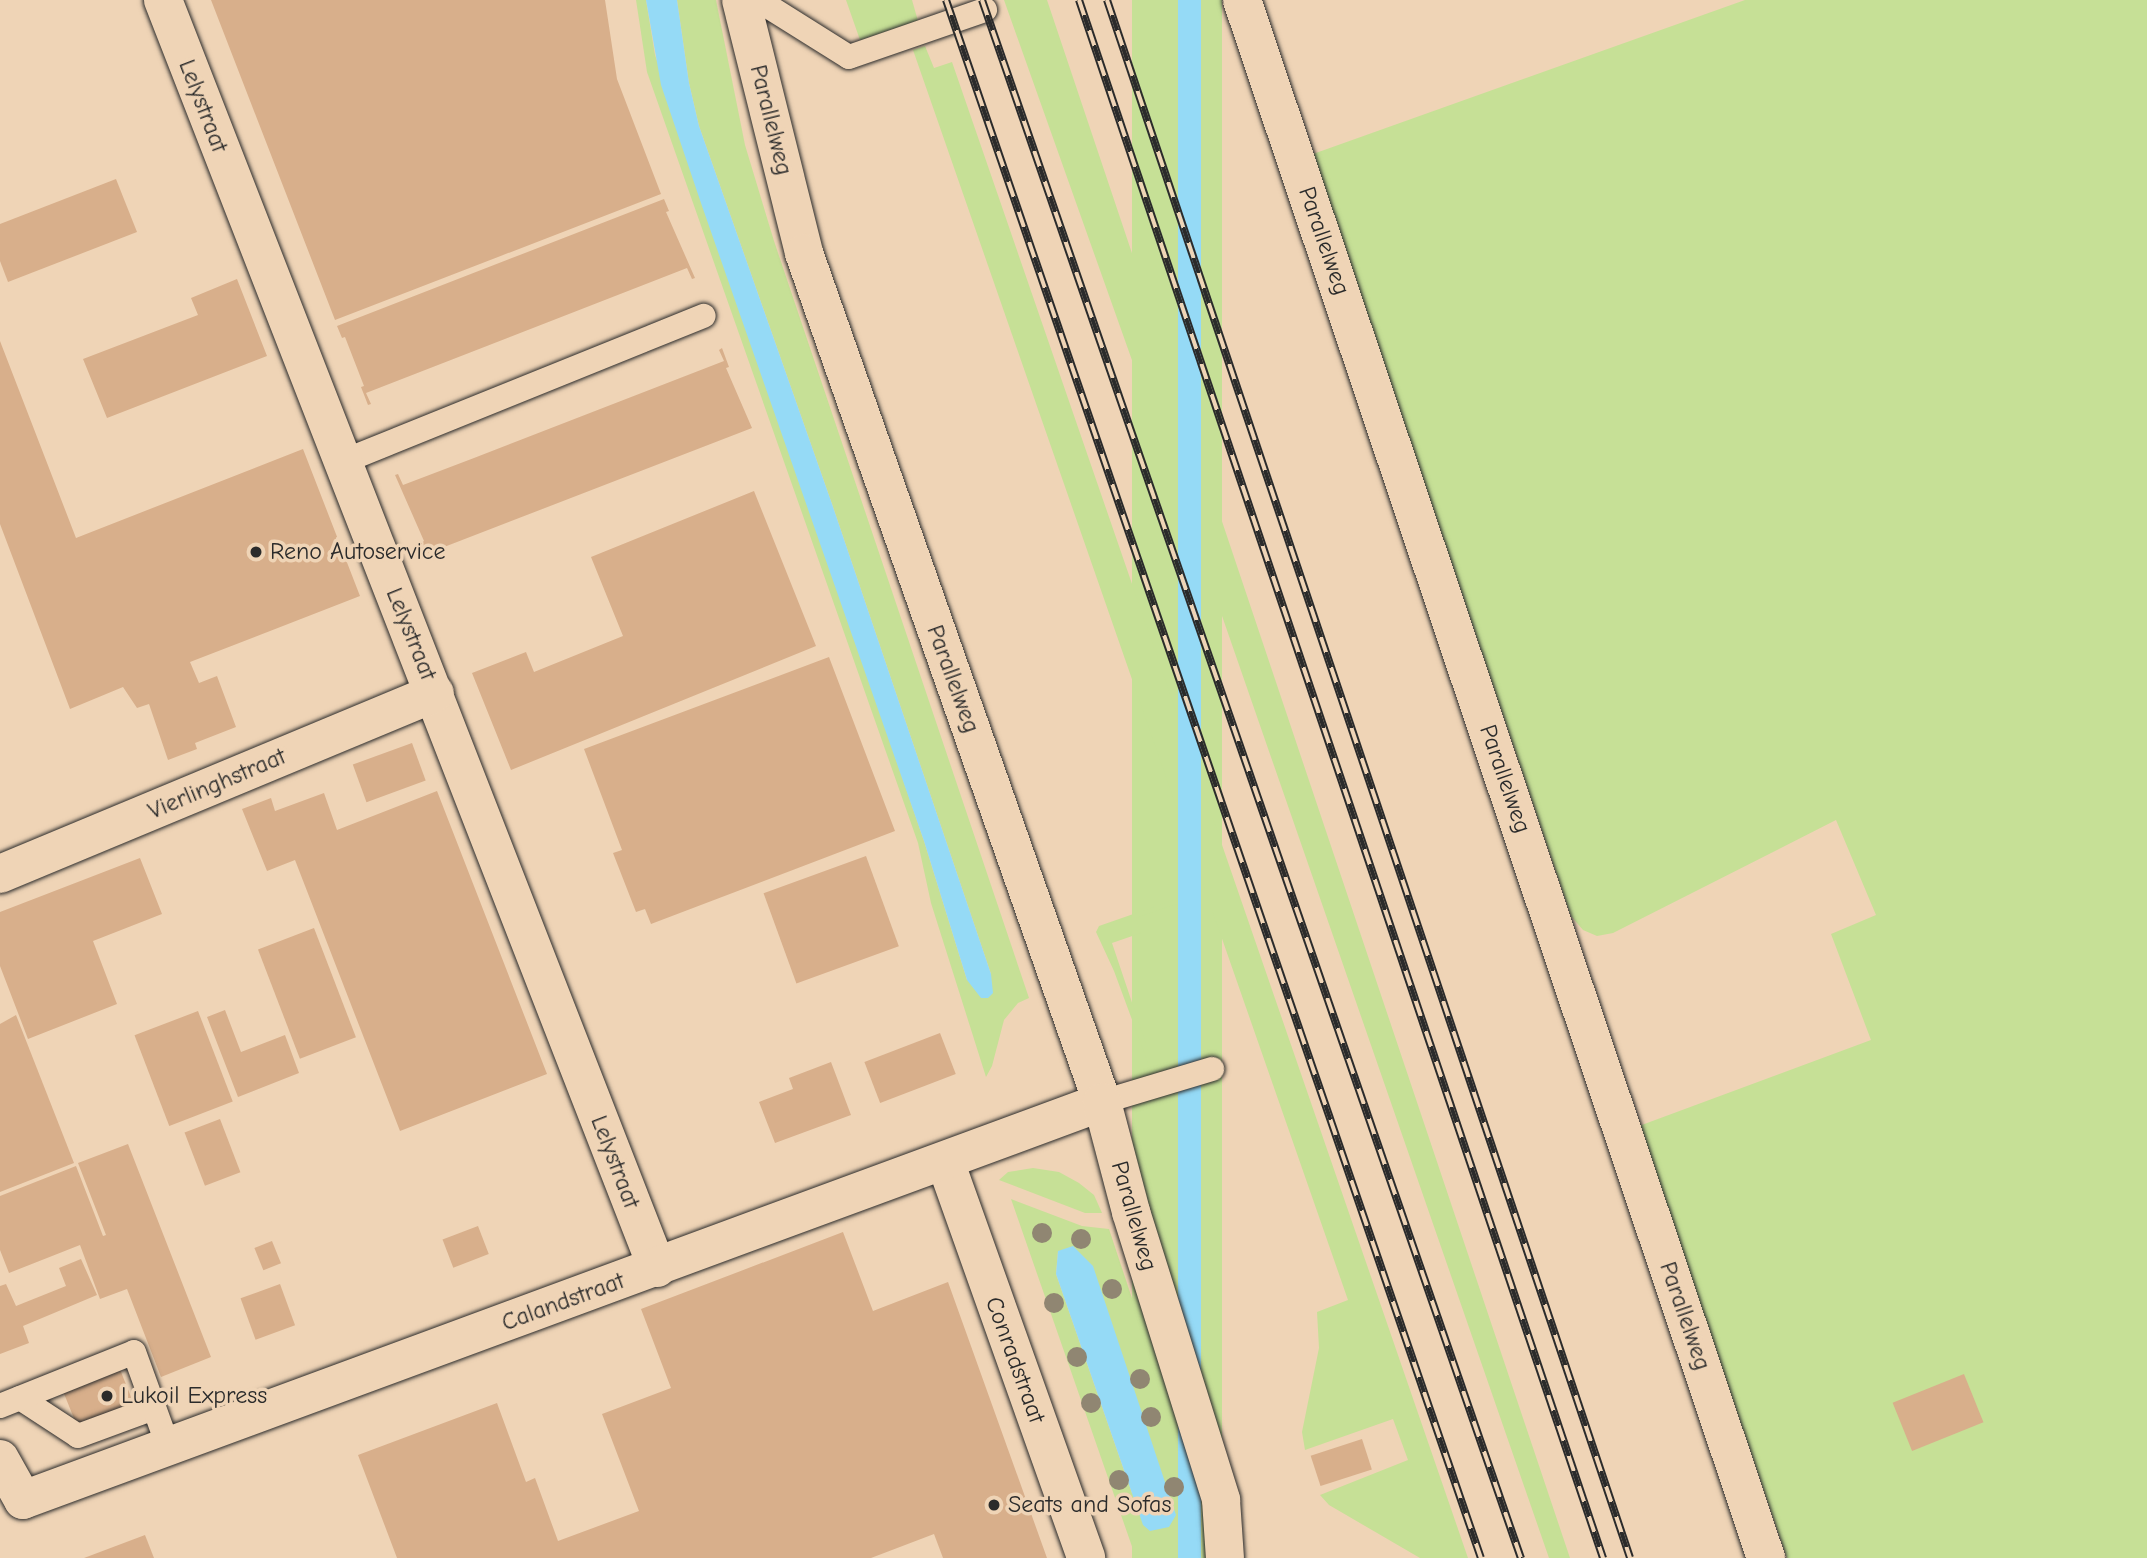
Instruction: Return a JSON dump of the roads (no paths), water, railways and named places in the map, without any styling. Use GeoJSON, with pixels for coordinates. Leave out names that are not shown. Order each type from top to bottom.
{"type":"FeatureCollection","features":[{"type":"Feature","properties":{"kind":"street","name":"Lelystraat"},"geometry":{"type":"LineString","coordinates":[[163,0],[657,1268]]}},
{"type":"Feature","properties":{"kind":"street","name":"Parallelweg"},"geometry":{"type":"LineString","coordinates":[[741,0],[804,253],[1102,1102],[1131,1212],[1222,1500],[1225,1558]]}},
{"type":"Feature","properties":{"kind":"street","name":"Parallelweg"},"geometry":{"type":"LineString","coordinates":[[1242,0],[1766,1558]]}},
{"type":"Feature","properties":{"kind":"street","name":"Vierlinghstraat"},"geometry":{"type":"LineString","coordinates":[[0,874],[435,693]]}},
{"type":"Feature","properties":{"kind":"street","name":"Calandstraat"},"geometry":{"type":"LineString","coordinates":[[0,1460],[23,1500],[1102,1102]]}},
{"type":"Feature","properties":{"kind":"street","name":"Conradstraat"},"geometry":{"type":"LineString","coordinates":[[945,1161],[1086,1558]]}},
{"type":"Feature","properties":{"kind":"lane"},"geometry":{"type":"LineString","coordinates":[[758,0],[849,57],[985,10]]}},
{"type":"Feature","properties":{"kind":"lane"},"geometry":{"type":"LineString","coordinates":[[342,462],[704,316]]}},
{"type":"Feature","properties":{"kind":"lane"},"geometry":{"type":"LineString","coordinates":[[1102,1102],[1212,1069]]}},
{"type":"Feature","properties":{"kind":"lane"},"geometry":{"type":"LineString","coordinates":[[10,1402],[134,1352],[168,1446]]}},
{"type":"Feature","properties":{"kind":"lane"},"geometry":{"type":"LineString","coordinates":[[10,1402],[78,1437],[154,1408]]}},
{"type":"Feature","properties":{"kind":"water"},"geometry":{"type":"Polygon","coordinates":[[[646,0],[677,0],[689,83],[699,126],[832,504],[991,974],[993,993],[988,998],[981,998],[967,980],[924,841],[661,85],[646,0]]]}},
{"type":"Feature","properties":{"kind":"water"},"geometry":{"type":"Polygon","coordinates":[[[1178,0],[1201,0],[1201,1558],[1178,1558],[1178,0]]]}},
{"type":"Feature","properties":{"kind":"water"},"geometry":{"type":"Polygon","coordinates":[[[1073,1246],[1093,1266],[1176,1515],[1169,1527],[1150,1531],[1143,1525],[1056,1274],[1058,1251],[1073,1246]]]}},
{"type":"Feature","properties":{"kind":"railway"},"geometry":{"type":"LineString","coordinates":[[946,0],[1481,1558]]}},
{"type":"Feature","properties":{"kind":"railway"},"geometry":{"type":"LineString","coordinates":[[982,0],[1521,1558]]}},
{"type":"Feature","properties":{"kind":"railway"},"geometry":{"type":"LineString","coordinates":[[1079,0],[1603,1558]]}},
{"type":"Feature","properties":{"kind":"railway"},"geometry":{"type":"LineString","coordinates":[[1107,0],[1630,1558]]}},
{"type":"Feature","properties":{"kind":"place","name":"Reno Autoservice"},"geometry":{"type":"Point","coordinates":[256,552]}},
{"type":"Feature","properties":{"kind":"place","name":"Lukoil Express"},"geometry":{"type":"Point","coordinates":[107,1396]}},
{"type":"Feature","properties":{"kind":"place","name":"Seats and Sofas"},"geometry":{"type":"Point","coordinates":[994,1505]}}]}
